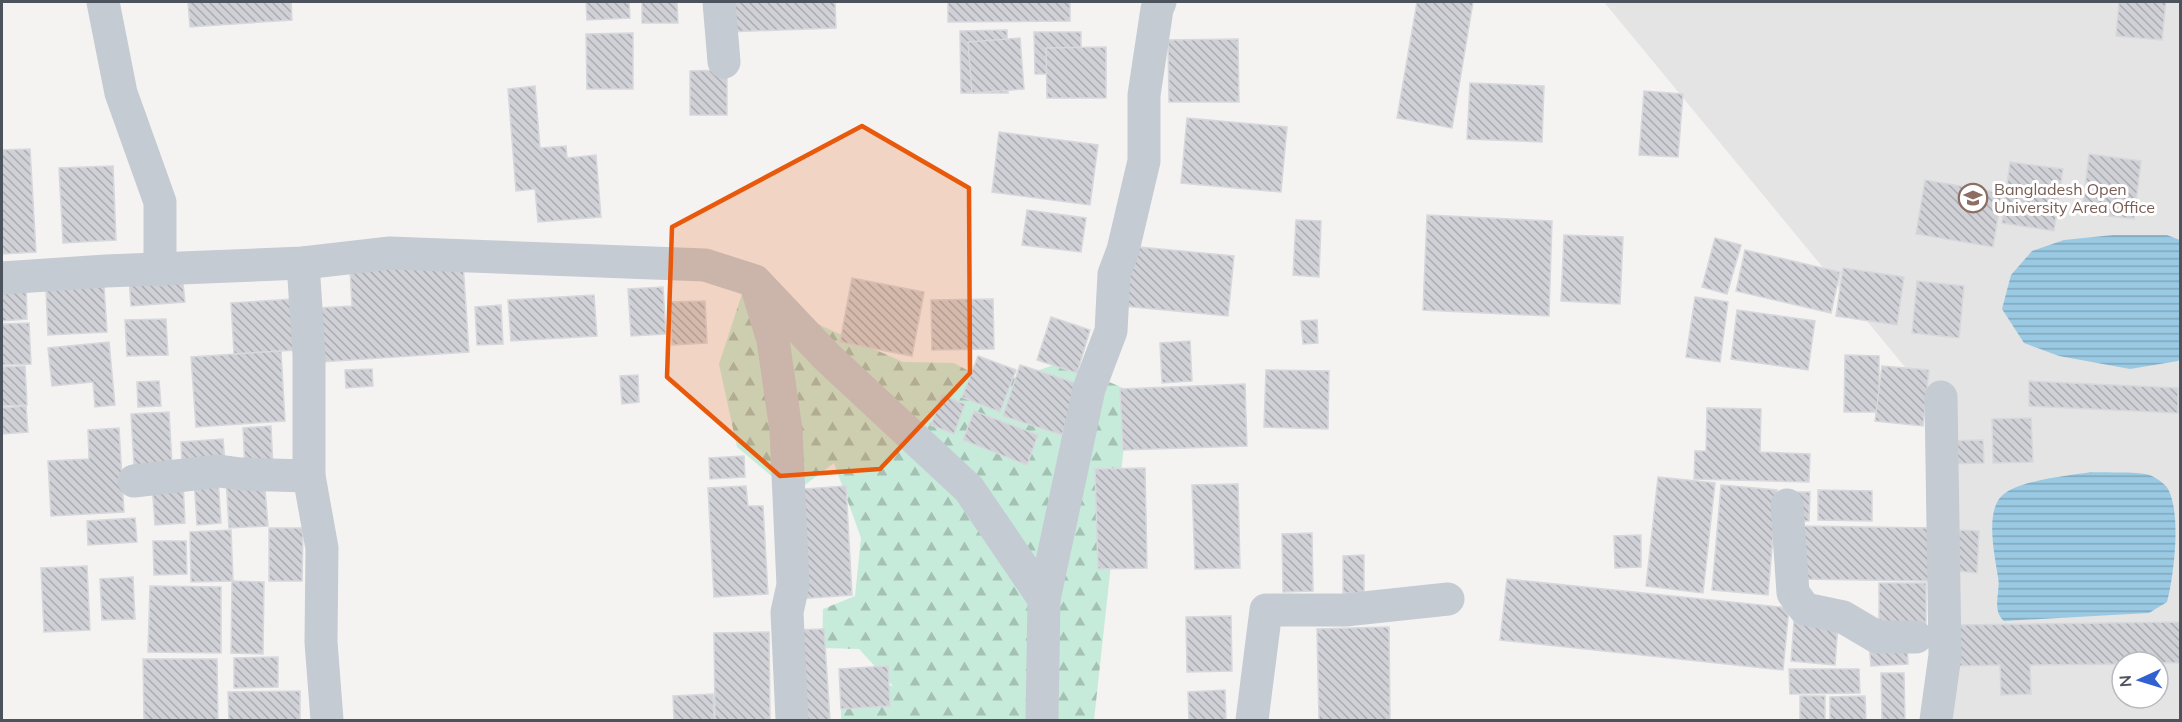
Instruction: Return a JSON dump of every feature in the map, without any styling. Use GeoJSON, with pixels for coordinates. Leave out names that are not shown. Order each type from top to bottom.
{"type":"FeatureCollection","features":[{"type":"Feature","properties":{"kind":"street"},"geometry":{"type":"LineString","coordinates":[[103,2],[121,93],[160,202],[160,270]]}},
{"type":"Feature","properties":{"kind":"street"},"geometry":{"type":"LineString","coordinates":[[719,2],[724,62]]}},
{"type":"Feature","properties":{"kind":"street"},"geometry":{"type":"LineString","coordinates":[[1042,720],[1044,599],[1089,389],[1111,331],[1114,274],[1123,250],[1144,161],[1144,96],[1160,2]]}},
{"type":"Feature","properties":{"kind":"street"},"geometry":{"type":"LineString","coordinates":[[2,278],[106,271],[303,263],[390,253],[705,265],[755,281],[827,357],[969,489],[1044,599]]}},
{"type":"Feature","properties":{"kind":"street"},"geometry":{"type":"LineString","coordinates":[[303,263],[309,355],[309,476],[322,548],[321,642],[327,720]]}},
{"type":"Feature","properties":{"kind":"street"},"geometry":{"type":"LineString","coordinates":[[755,281],[773,340],[786,430],[793,585],[787,612],[792,720]]}},
{"type":"Feature","properties":{"kind":"street"},"geometry":{"type":"LineString","coordinates":[[1936,720],[1945,655],[1941,397]]}},
{"type":"Feature","properties":{"kind":"street"},"geometry":{"type":"LineString","coordinates":[[134,481],[219,471],[309,476]]}},
{"type":"Feature","properties":{"kind":"street"},"geometry":{"type":"LineString","coordinates":[[1787,505],[1793,593],[1805,609],[1843,617],[1877,638],[1916,637]]}},
{"type":"Feature","properties":{"kind":"street"},"geometry":{"type":"LineString","coordinates":[[1252,720],[1266,609],[1345,610],[1448,599]]}},
{"type":"Feature","properties":{"kind":"highlighted area"},"geometry":{"type":"Polygon","coordinates":[[[862,126],[969,188],[970,373],[880,469],[780,476],[667,377],[672,227],[862,126]]]}},
{"type":"Feature","properties":{"kind":"shaded area","name":"Bangladesh Open University Area Office"},"geometry":{"type":"Polygon","coordinates":[[[1604,2],[2180,2],[2180,720],[1931,720],[1928,395],[1604,2]]]}},
{"type":"Feature","properties":{"kind":"green space"},"geometry":{"type":"Polygon","coordinates":[[[743,291],[903,362],[954,363],[994,385],[1063,362],[1130,391],[1094,720],[841,720],[841,709],[863,682],[893,686],[859,649],[822,648],[823,609],[855,596],[861,538],[834,463],[793,494],[737,447],[719,364],[743,291]]]}},
{"type":"Feature","properties":{"kind":"water"},"geometry":{"type":"Polygon","coordinates":[[[2113,235],[2167,235],[2180,240],[2180,358],[2178,361],[2130,369],[2059,356],[2024,343],[2002,309],[2011,275],[2032,251],[2064,240],[2113,235]]]}},
{"type":"Feature","properties":{"kind":"water"},"geometry":{"type":"Polygon","coordinates":[[[2091,472],[2147,474],[2159,480],[2168,489],[2173,502],[2175,530],[2174,562],[2167,602],[2149,613],[2004,621],[1997,606],[1999,583],[1992,538],[1993,516],[1999,499],[2016,487],[2028,483],[2091,472]]]}},
{"type":"Feature","properties":{"kind":"building"},"geometry":{"type":"Polygon","coordinates":[[[188,2],[291,2],[292,20],[190,27],[188,2]]]}},
{"type":"Feature","properties":{"kind":"building"},"geometry":{"type":"Polygon","coordinates":[[[586,2],[629,2],[630,18],[587,20],[586,2]]]}},
{"type":"Feature","properties":{"kind":"building"},"geometry":{"type":"Polygon","coordinates":[[[642,2],[677,2],[678,23],[642,23],[642,2]]]}},
{"type":"Feature","properties":{"kind":"building"},"geometry":{"type":"Polygon","coordinates":[[[724,2],[835,2],[836,28],[725,32],[724,2]]]}},
{"type":"Feature","properties":{"kind":"building"},"geometry":{"type":"Polygon","coordinates":[[[948,2],[1070,2],[1070,21],[948,22],[948,2]]]}},
{"type":"Feature","properties":{"kind":"building"},"geometry":{"type":"Polygon","coordinates":[[[1417,2],[1473,2],[1452,128],[1397,118],[1417,2]]]}},
{"type":"Feature","properties":{"kind":"building"},"geometry":{"type":"Polygon","coordinates":[[[2119,2],[2166,2],[2162,40],[2116,36],[2119,2]]]}},
{"type":"Feature","properties":{"kind":"building"},"geometry":{"type":"Polygon","coordinates":[[[1007,30],[1008,93],[961,93],[960,31],[1007,30]]]}},
{"type":"Feature","properties":{"kind":"building"},"geometry":{"type":"Polygon","coordinates":[[[1034,32],[1081,32],[1081,74],[1035,74],[1034,32]]]}},
{"type":"Feature","properties":{"kind":"building"},"geometry":{"type":"Polygon","coordinates":[[[633,33],[633,89],[587,89],[586,34],[633,33]]]}},
{"type":"Feature","properties":{"kind":"building"},"geometry":{"type":"Polygon","coordinates":[[[1020,38],[1024,89],[972,93],[968,42],[1020,38]]]}},
{"type":"Feature","properties":{"kind":"building"},"geometry":{"type":"Polygon","coordinates":[[[1238,39],[1239,102],[1169,102],[1168,40],[1238,39]]]}},
{"type":"Feature","properties":{"kind":"building"},"geometry":{"type":"Polygon","coordinates":[[[1106,47],[1106,98],[1047,98],[1046,48],[1106,47]]]}},
{"type":"Feature","properties":{"kind":"building"},"geometry":{"type":"Polygon","coordinates":[[[727,70],[727,115],[690,115],[690,71],[727,70]]]}},
{"type":"Feature","properties":{"kind":"building"},"geometry":{"type":"Polygon","coordinates":[[[1470,83],[1544,86],[1542,142],[1467,139],[1470,83]]]}},
{"type":"Feature","properties":{"kind":"building"},"geometry":{"type":"Polygon","coordinates":[[[535,86],[540,148],[566,146],[567,158],[596,155],[601,217],[538,222],[535,189],[516,191],[508,89],[535,86]]]}},
{"type":"Feature","properties":{"kind":"building"},"geometry":{"type":"Polygon","coordinates":[[[1644,91],[1683,94],[1678,157],[1639,155],[1644,91]]]}},
{"type":"Feature","properties":{"kind":"building"},"geometry":{"type":"Polygon","coordinates":[[[1187,118],[1287,127],[1281,192],[1181,183],[1187,118]]]}},
{"type":"Feature","properties":{"kind":"building"},"geometry":{"type":"Polygon","coordinates":[[[999,132],[1098,145],[1090,205],[992,192],[999,132]]]}},
{"type":"Feature","properties":{"kind":"building"},"geometry":{"type":"Polygon","coordinates":[[[30,149],[36,252],[2,254],[2,150],[30,149]]]}},
{"type":"Feature","properties":{"kind":"building"},"geometry":{"type":"Polygon","coordinates":[[[2089,154],[2141,161],[2134,219],[2082,213],[2089,154]]]}},
{"type":"Feature","properties":{"kind":"building"},"geometry":{"type":"Polygon","coordinates":[[[2010,162],[2063,169],[2054,231],[2002,223],[2010,162]]]}},
{"type":"Feature","properties":{"kind":"building"},"geometry":{"type":"Polygon","coordinates":[[[113,166],[116,240],[63,243],[59,168],[113,166]]]}},
{"type":"Feature","properties":{"kind":"building"},"geometry":{"type":"Polygon","coordinates":[[[1925,180],[2002,193],[1993,247],[1916,234],[1925,180]]]}},
{"type":"Feature","properties":{"kind":"building"},"geometry":{"type":"Polygon","coordinates":[[[1027,210],[1086,218],[1081,252],[1022,245],[1027,210]]]}},
{"type":"Feature","properties":{"kind":"building"},"geometry":{"type":"Polygon","coordinates":[[[1427,215],[1552,221],[1549,316],[1423,310],[1427,215]]]}},
{"type":"Feature","properties":{"kind":"building"},"geometry":{"type":"Polygon","coordinates":[[[1296,220],[1321,221],[1319,277],[1293,275],[1296,220]]]}},
{"type":"Feature","properties":{"kind":"building"},"geometry":{"type":"Polygon","coordinates":[[[1564,235],[1623,237],[1620,304],[1561,301],[1564,235]]]}},
{"type":"Feature","properties":{"kind":"building"},"geometry":{"type":"Polygon","coordinates":[[[1715,238],[1741,245],[1727,294],[1702,287],[1715,238]]]}},
{"type":"Feature","properties":{"kind":"building"},"geometry":{"type":"Polygon","coordinates":[[[1128,246],[1234,256],[1228,316],[1123,306],[1128,246]]]}},
{"type":"Feature","properties":{"kind":"building"},"geometry":{"type":"Polygon","coordinates":[[[1745,250],[1840,272],[1831,313],[1736,291],[1745,250]]]}},
{"type":"Feature","properties":{"kind":"building"},"geometry":{"type":"Polygon","coordinates":[[[463,263],[469,352],[321,362],[318,308],[352,306],[350,269],[463,263]]]}},
{"type":"Feature","properties":{"kind":"building"},"geometry":{"type":"Polygon","coordinates":[[[1843,268],[1904,277],[1897,325],[1836,316],[1843,268]]]}},
{"type":"Feature","properties":{"kind":"building"},"geometry":{"type":"Polygon","coordinates":[[[182,274],[185,302],[131,306],[129,278],[182,274]]]}},
{"type":"Feature","properties":{"kind":"building"},"geometry":{"type":"Polygon","coordinates":[[[852,278],[924,292],[912,356],[840,342],[852,278]]]}},
{"type":"Feature","properties":{"kind":"building"},"geometry":{"type":"Polygon","coordinates":[[[1917,281],[1964,286],[1959,338],[1912,333],[1917,281]]]}},
{"type":"Feature","properties":{"kind":"building"},"geometry":{"type":"Polygon","coordinates":[[[26,283],[27,319],[2,321],[2,285],[26,283]]]}},
{"type":"Feature","properties":{"kind":"building"},"geometry":{"type":"Polygon","coordinates":[[[104,286],[107,332],[48,335],[46,290],[104,286]]]}},
{"type":"Feature","properties":{"kind":"building"},"geometry":{"type":"Polygon","coordinates":[[[663,287],[666,334],[631,336],[628,289],[663,287]]]}},
{"type":"Feature","properties":{"kind":"building"},"geometry":{"type":"Polygon","coordinates":[[[594,295],[597,336],[511,341],[508,300],[594,295]]]}},
{"type":"Feature","properties":{"kind":"building"},"geometry":{"type":"Polygon","coordinates":[[[1695,297],[1728,302],[1720,362],[1686,357],[1695,297]]]}},
{"type":"Feature","properties":{"kind":"building"},"geometry":{"type":"Polygon","coordinates":[[[293,299],[296,350],[234,354],[231,303],[293,299]]]}},
{"type":"Feature","properties":{"kind":"building"},"geometry":{"type":"Polygon","coordinates":[[[993,299],[994,349],[932,350],[931,300],[993,299]]]}},
{"type":"Feature","properties":{"kind":"building"},"geometry":{"type":"Polygon","coordinates":[[[705,301],[707,343],[672,345],[670,302],[705,301]]]}},
{"type":"Feature","properties":{"kind":"building"},"geometry":{"type":"Polygon","coordinates":[[[501,305],[503,344],[477,345],[475,307],[501,305]]]}},
{"type":"Feature","properties":{"kind":"building"},"geometry":{"type":"Polygon","coordinates":[[[1737,310],[1815,321],[1808,370],[1731,359],[1737,310]]]}},
{"type":"Feature","properties":{"kind":"building"},"geometry":{"type":"Polygon","coordinates":[[[1051,317],[1090,330],[1077,373],[1037,360],[1051,317]]]}},
{"type":"Feature","properties":{"kind":"building"},"geometry":{"type":"Polygon","coordinates":[[[166,319],[168,355],[127,356],[125,320],[166,319]]]}},
{"type":"Feature","properties":{"kind":"building"},"geometry":{"type":"Polygon","coordinates":[[[1317,320],[1318,343],[1303,344],[1301,321],[1317,320]]]}},
{"type":"Feature","properties":{"kind":"building"},"geometry":{"type":"Polygon","coordinates":[[[29,323],[31,364],[2,365],[2,324],[29,323]]]}},
{"type":"Feature","properties":{"kind":"building"},"geometry":{"type":"Polygon","coordinates":[[[1190,341],[1192,381],[1162,383],[1160,343],[1190,341]]]}},
{"type":"Feature","properties":{"kind":"building"},"geometry":{"type":"Polygon","coordinates":[[[109,342],[115,405],[95,407],[93,382],[52,386],[48,348],[109,342]]]}},
{"type":"Feature","properties":{"kind":"building"},"geometry":{"type":"Polygon","coordinates":[[[281,351],[285,421],[196,427],[191,357],[281,351]]]}},
{"type":"Feature","properties":{"kind":"building"},"geometry":{"type":"Polygon","coordinates":[[[1845,355],[1879,356],[1879,412],[1844,412],[1845,355]]]}},
{"type":"Feature","properties":{"kind":"building"},"geometry":{"type":"Polygon","coordinates":[[[978,356],[1016,370],[1000,412],[962,397],[978,356]]]}},
{"type":"Feature","properties":{"kind":"building"},"geometry":{"type":"Polygon","coordinates":[[[1020,365],[1079,384],[1062,435],[1003,416],[1020,365]]]}},
{"type":"Feature","properties":{"kind":"building"},"geometry":{"type":"Polygon","coordinates":[[[25,366],[27,405],[2,406],[2,367],[25,366]]]}},
{"type":"Feature","properties":{"kind":"building"},"geometry":{"type":"Polygon","coordinates":[[[1882,366],[1929,370],[1923,426],[1875,421],[1882,366]]]}},
{"type":"Feature","properties":{"kind":"building"},"geometry":{"type":"Polygon","coordinates":[[[372,369],[373,386],[346,388],[345,370],[372,369]]]}},
{"type":"Feature","properties":{"kind":"building"},"geometry":{"type":"Polygon","coordinates":[[[1266,370],[1329,371],[1328,429],[1264,427],[1266,370]]]}},
{"type":"Feature","properties":{"kind":"building"},"geometry":{"type":"Polygon","coordinates":[[[638,375],[639,402],[622,404],[620,376],[638,375]]]}},
{"type":"Feature","properties":{"kind":"building"},"geometry":{"type":"Polygon","coordinates":[[[159,381],[161,406],[138,407],[137,382],[159,381]]]}},
{"type":"Feature","properties":{"kind":"building"},"geometry":{"type":"Polygon","coordinates":[[[2029,381],[2178,388],[2178,413],[2029,406],[2029,381]]]}},
{"type":"Feature","properties":{"kind":"building"},"geometry":{"type":"Polygon","coordinates":[[[1245,384],[1247,446],[1123,450],[1120,389],[1245,384]]]}},
{"type":"Feature","properties":{"kind":"building"},"geometry":{"type":"Polygon","coordinates":[[[942,395],[965,404],[954,434],[931,425],[942,395]]]}},
{"type":"Feature","properties":{"kind":"building"},"geometry":{"type":"Polygon","coordinates":[[[26,406],[28,432],[2,434],[2,408],[26,406]]]}},
{"type":"Feature","properties":{"kind":"building"},"geometry":{"type":"Polygon","coordinates":[[[1707,408],[1761,409],[1760,452],[1810,454],[1809,482],[1694,479],[1695,451],[1706,451],[1707,408]]]}},
{"type":"Feature","properties":{"kind":"building"},"geometry":{"type":"Polygon","coordinates":[[[974,411],[1038,435],[1027,465],[963,440],[974,411]]]}},
{"type":"Feature","properties":{"kind":"building"},"geometry":{"type":"Polygon","coordinates":[[[169,412],[172,464],[134,466],[131,414],[169,412]]]}},
{"type":"Feature","properties":{"kind":"building"},"geometry":{"type":"Polygon","coordinates":[[[2031,418],[2033,462],[1993,463],[1992,419],[2031,418]]]}},
{"type":"Feature","properties":{"kind":"building"},"geometry":{"type":"Polygon","coordinates":[[[271,426],[273,470],[245,471],[243,428],[271,426]]]}},
{"type":"Feature","properties":{"kind":"building"},"geometry":{"type":"Polygon","coordinates":[[[119,428],[124,512],[51,516],[48,461],[89,459],[88,430],[119,428]]]}},
{"type":"Feature","properties":{"kind":"building"},"geometry":{"type":"Polygon","coordinates":[[[223,439],[225,462],[182,464],[181,442],[223,439]]]}},
{"type":"Feature","properties":{"kind":"building"},"geometry":{"type":"Polygon","coordinates":[[[1983,440],[1984,463],[1948,464],[1947,441],[1983,440]]]}},
{"type":"Feature","properties":{"kind":"building"},"geometry":{"type":"Polygon","coordinates":[[[744,456],[745,477],[710,479],[709,458],[744,456]]]}},
{"type":"Feature","properties":{"kind":"building"},"geometry":{"type":"Polygon","coordinates":[[[1145,468],[1147,568],[1098,569],[1095,469],[1145,468]]]}},
{"type":"Feature","properties":{"kind":"building"},"geometry":{"type":"Polygon","coordinates":[[[264,477],[268,526],[229,528],[226,479],[264,477]]]}},
{"type":"Feature","properties":{"kind":"building"},"geometry":{"type":"Polygon","coordinates":[[[1658,477],[1715,483],[1703,593],[1646,586],[1658,477]]]}},
{"type":"Feature","properties":{"kind":"building"},"geometry":{"type":"Polygon","coordinates":[[[218,478],[221,523],[197,525],[194,479],[218,478]]]}},
{"type":"Feature","properties":{"kind":"building"},"geometry":{"type":"Polygon","coordinates":[[[183,482],[185,523],[155,525],[152,484],[183,482]]]}},
{"type":"Feature","properties":{"kind":"building"},"geometry":{"type":"Polygon","coordinates":[[[1238,484],[1240,568],[1195,569],[1192,485],[1238,484]]]}},
{"type":"Feature","properties":{"kind":"building"},"geometry":{"type":"Polygon","coordinates":[[[1721,485],[1777,490],[1768,595],[1712,590],[1721,485]]]}},
{"type":"Feature","properties":{"kind":"building"},"geometry":{"type":"Polygon","coordinates":[[[746,486],[748,506],[763,506],[768,594],[714,597],[708,488],[746,486]]]}},
{"type":"Feature","properties":{"kind":"building"},"geometry":{"type":"Polygon","coordinates":[[[846,486],[852,595],[797,599],[791,490],[846,486]]]}},
{"type":"Feature","properties":{"kind":"building"},"geometry":{"type":"Polygon","coordinates":[[[1818,490],[1872,491],[1872,521],[1818,520],[1818,490]]]}},
{"type":"Feature","properties":{"kind":"building"},"geometry":{"type":"Polygon","coordinates":[[[1793,492],[1810,492],[1809,521],[1792,521],[1793,492]]]}},
{"type":"Feature","properties":{"kind":"building"},"geometry":{"type":"Polygon","coordinates":[[[135,518],[137,542],[88,545],[87,521],[135,518]]]}},
{"type":"Feature","properties":{"kind":"building"},"geometry":{"type":"Polygon","coordinates":[[[1798,526],[1931,528],[1930,581],[1798,579],[1798,526]]]}},
{"type":"Feature","properties":{"kind":"building"},"geometry":{"type":"Polygon","coordinates":[[[269,528],[303,528],[302,581],[269,581],[269,528]]]}},
{"type":"Feature","properties":{"kind":"building"},"geometry":{"type":"Polygon","coordinates":[[[231,530],[233,581],[191,582],[190,532],[231,530]]]}},
{"type":"Feature","properties":{"kind":"building"},"geometry":{"type":"Polygon","coordinates":[[[1959,530],[1979,531],[1977,573],[1957,571],[1959,530]]]}},
{"type":"Feature","properties":{"kind":"building"},"geometry":{"type":"Polygon","coordinates":[[[1312,533],[1313,591],[1283,592],[1282,534],[1312,533]]]}},
{"type":"Feature","properties":{"kind":"building"},"geometry":{"type":"Polygon","coordinates":[[[1641,535],[1641,567],[1615,568],[1614,536],[1641,535]]]}},
{"type":"Feature","properties":{"kind":"building"},"geometry":{"type":"Polygon","coordinates":[[[153,541],[186,541],[187,574],[154,575],[153,541]]]}},
{"type":"Feature","properties":{"kind":"building"},"geometry":{"type":"Polygon","coordinates":[[[1364,555],[1364,593],[1343,593],[1343,556],[1364,555]]]}},
{"type":"Feature","properties":{"kind":"building"},"geometry":{"type":"Polygon","coordinates":[[[87,566],[90,630],[44,632],[41,568],[87,566]]]}},
{"type":"Feature","properties":{"kind":"building"},"geometry":{"type":"Polygon","coordinates":[[[133,577],[135,619],[102,620],[100,579],[133,577]]]}},
{"type":"Feature","properties":{"kind":"building"},"geometry":{"type":"Polygon","coordinates":[[[1507,579],[1789,608],[1783,670],[1500,640],[1507,579]]]}},
{"type":"Feature","properties":{"kind":"building"},"geometry":{"type":"Polygon","coordinates":[[[232,581],[264,582],[263,654],[231,653],[232,581]]]}},
{"type":"Feature","properties":{"kind":"building"},"geometry":{"type":"Polygon","coordinates":[[[1879,583],[1926,583],[1926,631],[1879,630],[1879,583]]]}},
{"type":"Feature","properties":{"kind":"building"},"geometry":{"type":"Polygon","coordinates":[[[150,586],[221,587],[221,653],[148,652],[150,586]]]}},
{"type":"Feature","properties":{"kind":"building"},"geometry":{"type":"Polygon","coordinates":[[[1231,616],[1232,671],[1187,672],[1186,617],[1231,616]]]}},
{"type":"Feature","properties":{"kind":"building"},"geometry":{"type":"Polygon","coordinates":[[[1794,621],[1838,624],[1835,665],[1791,661],[1794,621]]]}},
{"type":"Feature","properties":{"kind":"building"},"geometry":{"type":"Polygon","coordinates":[[[2180,622],[2180,663],[2170,663],[2170,650],[2110,650],[2110,664],[2030,665],[2031,694],[2001,695],[2000,665],[1957,666],[1956,625],[2180,622]]]}},
{"type":"Feature","properties":{"kind":"building"},"geometry":{"type":"Polygon","coordinates":[[[1389,627],[1390,720],[1319,720],[1317,629],[1389,627]]]}},
{"type":"Feature","properties":{"kind":"building"},"geometry":{"type":"Polygon","coordinates":[[[824,629],[830,720],[797,720],[791,630],[824,629]]]}},
{"type":"Feature","properties":{"kind":"building"},"geometry":{"type":"Polygon","coordinates":[[[769,632],[770,720],[715,720],[714,633],[769,632]]]}},
{"type":"Feature","properties":{"kind":"building"},"geometry":{"type":"Polygon","coordinates":[[[1907,641],[1908,664],[1871,666],[1869,643],[1907,641]]]}},
{"type":"Feature","properties":{"kind":"building"},"geometry":{"type":"Polygon","coordinates":[[[278,657],[278,687],[234,688],[234,658],[278,657]]]}},
{"type":"Feature","properties":{"kind":"building"},"geometry":{"type":"Polygon","coordinates":[[[143,659],[217,659],[218,720],[144,720],[143,659]]]}},
{"type":"Feature","properties":{"kind":"building"},"geometry":{"type":"Polygon","coordinates":[[[888,666],[890,706],[841,709],[839,669],[888,666]]]}},
{"type":"Feature","properties":{"kind":"building"},"geometry":{"type":"Polygon","coordinates":[[[1789,669],[1859,669],[1860,693],[1790,694],[1789,669]]]}},
{"type":"Feature","properties":{"kind":"building"},"geometry":{"type":"Polygon","coordinates":[[[1881,673],[1904,673],[1905,720],[1882,720],[1881,673]]]}},
{"type":"Feature","properties":{"kind":"building"},"geometry":{"type":"Polygon","coordinates":[[[1225,690],[1226,720],[1189,720],[1188,692],[1225,690]]]}},
{"type":"Feature","properties":{"kind":"building"},"geometry":{"type":"Polygon","coordinates":[[[300,691],[300,720],[229,720],[228,692],[300,691]]]}},
{"type":"Feature","properties":{"kind":"building"},"geometry":{"type":"Polygon","coordinates":[[[713,694],[714,720],[674,720],[673,696],[713,694]]]}},
{"type":"Feature","properties":{"kind":"building"},"geometry":{"type":"Polygon","coordinates":[[[1800,696],[1825,696],[1825,720],[1800,720],[1800,696]]]}},
{"type":"Feature","properties":{"kind":"building"},"geometry":{"type":"Polygon","coordinates":[[[1865,696],[1866,720],[1830,720],[1830,697],[1865,696]]]}},
{"type":"Feature","properties":{"kind":"place","name":"Bangladesh Open University Area Office"},"geometry":{"type":"Point","coordinates":[1973,198]}}]}
